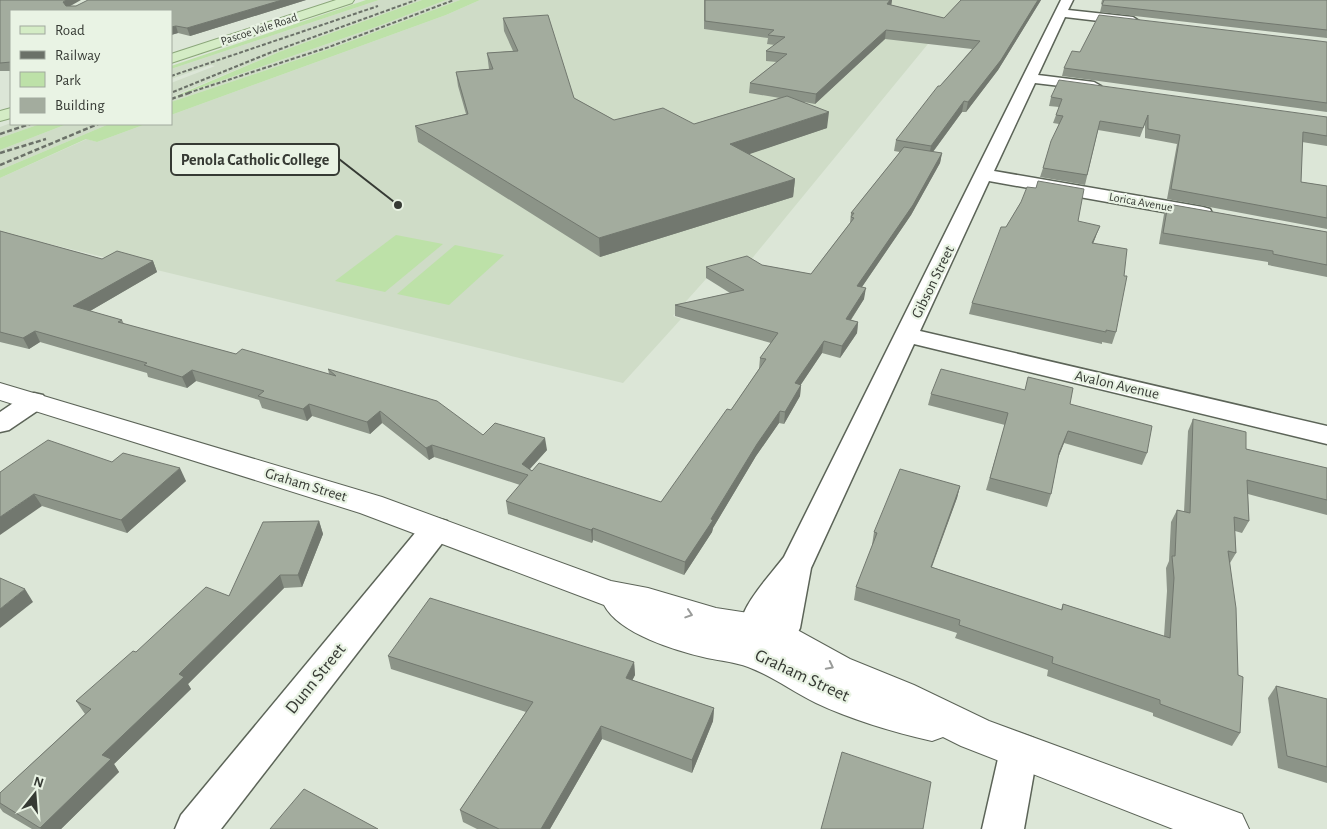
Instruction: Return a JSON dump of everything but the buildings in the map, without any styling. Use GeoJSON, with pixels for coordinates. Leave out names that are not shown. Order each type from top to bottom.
{"type":"FeatureCollection","features":[{"type":"Feature","properties":{"kind":"main road","name":"Pascoe Vale Road"},"geometry":{"type":"LineString","coordinates":[[172,59],[348,0]]}},
{"type":"Feature","properties":{"kind":"street"},"geometry":{"type":"LineString","coordinates":[[1064,7],[1144,23]]}},
{"type":"Feature","properties":{"kind":"street","name":"Gibson Street"},"geometry":{"type":"LineString","coordinates":[[763,639],[786,619],[797,564],[1064,7]]}},
{"type":"Feature","properties":{"kind":"street"},"geometry":{"type":"LineString","coordinates":[[1030,78],[1106,88]]}},
{"type":"Feature","properties":{"kind":"street","name":"Lorica Avenue"},"geometry":{"type":"LineString","coordinates":[[984,174],[1220,216]]}},
{"type":"Feature","properties":{"kind":"street","name":"Avalon Avenue"},"geometry":{"type":"LineString","coordinates":[[907,335],[1327,435]]}},
{"type":"Feature","properties":{"kind":"street","name":"Graham Street"},"geometry":{"type":"LineString","coordinates":[[0,391],[333,492],[608,593],[633,614],[670,631],[706,643],[763,639],[901,697],[975,734],[1227,829]]}},
{"type":"Feature","properties":{"kind":"street"},"geometry":{"type":"LineString","coordinates":[[0,424],[34,401]]}},
{"type":"Feature","properties":{"kind":"street","name":"Dunn Street"},"geometry":{"type":"LineString","coordinates":[[196,829],[436,529]]}},
{"type":"Feature","properties":{"kind":"street"},"geometry":{"type":"LineString","coordinates":[[1003,829],[1019,750]]}},
{"type":"Feature","properties":{"kind":"shaded area"},"geometry":{"type":"Polygon","coordinates":[[[379,0],[422,0],[279,52],[172,97],[172,83],[215,66],[211,65],[172,79],[172,69],[379,0]]]}},
{"type":"Feature","properties":{"kind":"shaded area"},"geometry":{"type":"Polygon","coordinates":[[[446,0],[460,0],[335,47],[172,102],[172,98],[376,27],[446,0]]]}},
{"type":"Feature","properties":{"kind":"shaded area"},"geometry":{"type":"Polygon","coordinates":[[[480,0],[964,0],[745,267],[722,261],[673,316],[681,319],[623,383],[0,232],[0,178],[87,139],[97,142],[143,125],[172,125],[172,115],[446,15],[480,0]]]}},
{"type":"Feature","properties":{"kind":"shaded area"},"geometry":{"type":"Polygon","coordinates":[[[10,123],[10,125],[37,125],[0,138],[0,127],[10,123]]]}},
{"type":"Feature","properties":{"kind":"shaded area"},"geometry":{"type":"Polygon","coordinates":[[[64,125],[107,125],[0,170],[0,150],[64,125]]]}},
{"type":"Feature","properties":{"kind":"green space"},"geometry":{"type":"Polygon","coordinates":[[[366,0],[379,0],[172,69],[172,66],[366,0]]]}},
{"type":"Feature","properties":{"kind":"green space"},"geometry":{"type":"Polygon","coordinates":[[[422,0],[446,0],[376,27],[172,98],[279,52],[422,0]]]}},
{"type":"Feature","properties":{"kind":"green space"},"geometry":{"type":"Polygon","coordinates":[[[460,0],[480,0],[446,15],[172,115],[172,102],[335,47],[460,0]]]}},
{"type":"Feature","properties":{"kind":"green space"},"geometry":{"type":"Polygon","coordinates":[[[37,125],[64,125],[0,150],[0,138],[37,125]]]}},
{"type":"Feature","properties":{"kind":"green space"},"geometry":{"type":"Polygon","coordinates":[[[107,125],[143,125],[97,142],[86,139],[0,178],[0,170],[107,125]]]}},
{"type":"Feature","properties":{"kind":"green space"},"geometry":{"type":"Polygon","coordinates":[[[396,235],[443,244],[385,292],[335,281],[396,235]]]}},
{"type":"Feature","properties":{"kind":"green space"},"geometry":{"type":"Polygon","coordinates":[[[455,245],[504,255],[449,305],[397,294],[455,245]]]}},
{"type":"Feature","properties":{"kind":"railway"},"geometry":{"type":"LineString","coordinates":[[173,92],[272,52],[416,0]]}},
{"type":"Feature","properties":{"kind":"railway"},"geometry":{"type":"LineString","coordinates":[[188,93],[329,47],[454,0]]}},
{"type":"Feature","properties":{"kind":"railway"},"geometry":{"type":"LineString","coordinates":[[172,76],[378,6]]}},
{"type":"Feature","properties":{"kind":"railway"},"geometry":{"type":"LineString","coordinates":[[172,99],[192,92]]}},
{"type":"Feature","properties":{"kind":"railway"},"geometry":{"type":"LineString","coordinates":[[0,134],[27,125]]}},
{"type":"Feature","properties":{"kind":"railway"},"geometry":{"type":"LineString","coordinates":[[0,165],[96,125]]}},
{"type":"Feature","properties":{"kind":"railway"},"geometry":{"type":"LineString","coordinates":[[0,153],[46,139]]}},
{"type":"Feature","properties":{"kind":"place","name":"Penola Catholic College"},"geometry":{"type":"Point","coordinates":[398,205]}}]}
